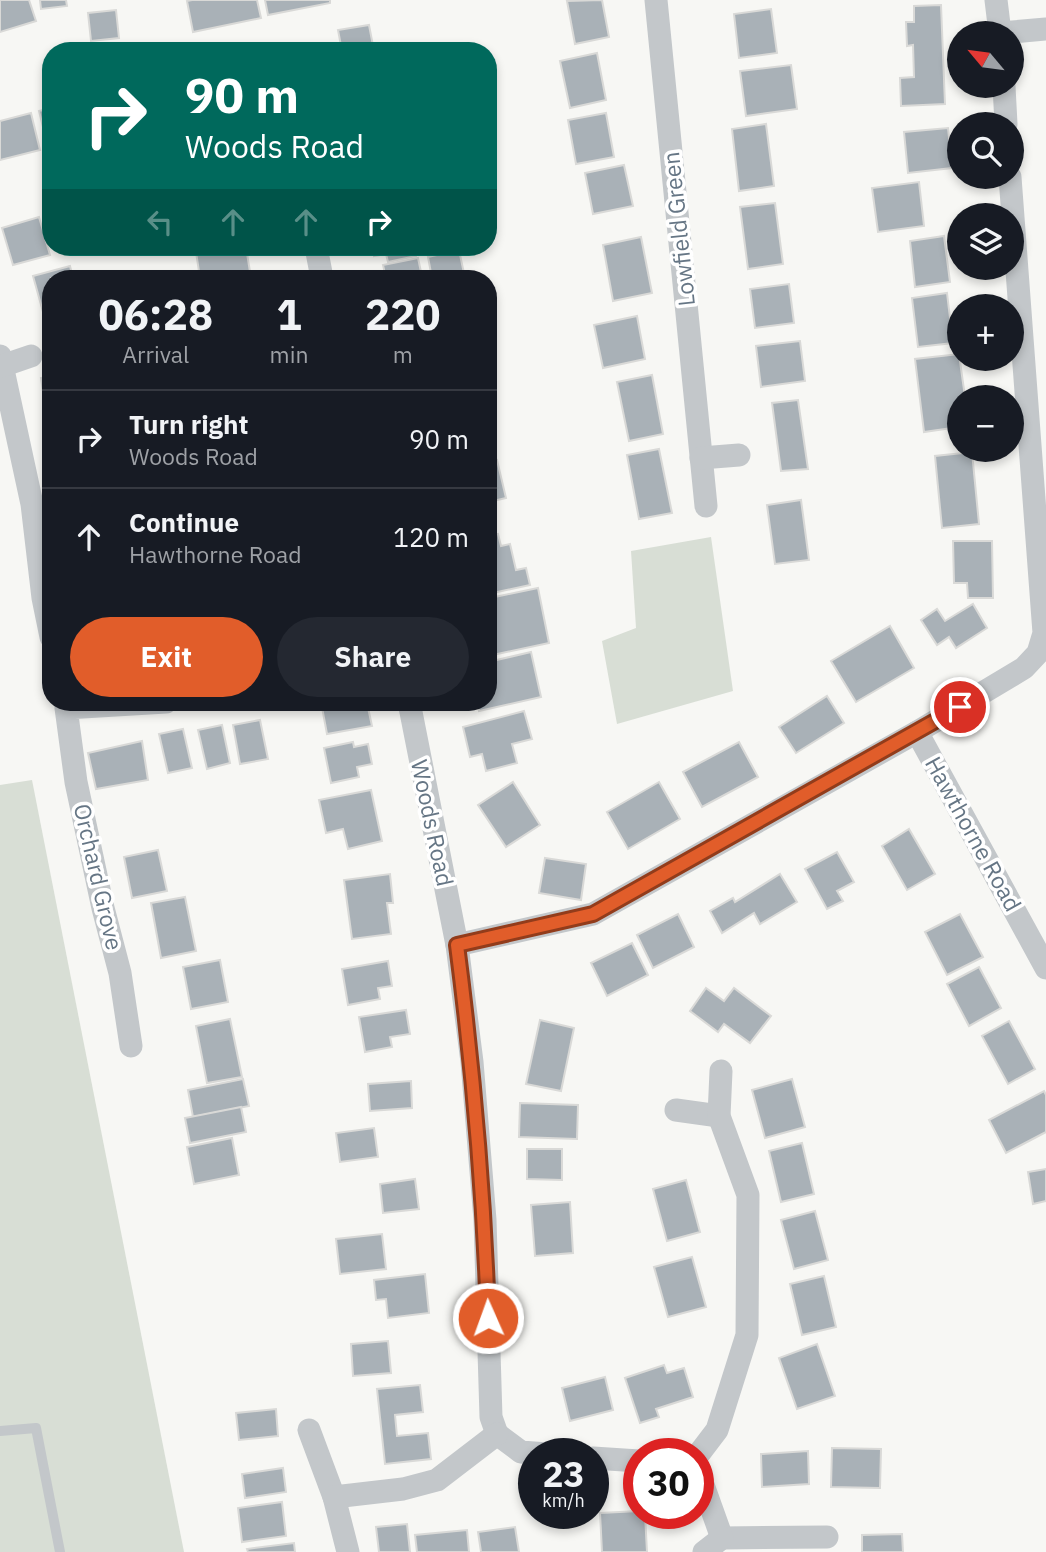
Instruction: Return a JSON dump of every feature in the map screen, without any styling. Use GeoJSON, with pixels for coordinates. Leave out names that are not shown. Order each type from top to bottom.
{"type":"FeatureCollection","features":[{"type":"Feature","properties":{"kind":"street","name":"Lowfield Green"},"geometry":{"type":"LineString","coordinates":[[656,0],[706,506]]}},
{"type":"Feature","properties":{"kind":"street"},"geometry":{"type":"LineString","coordinates":[[996,0],[999,21]]}},
{"type":"Feature","properties":{"kind":"street"},"geometry":{"type":"LineString","coordinates":[[1024,31],[1046,29]]}},
{"type":"Feature","properties":{"kind":"street","name":"Hawthorne Road"},"geometry":{"type":"LineString","coordinates":[[1011,189],[1044,634],[1038,653],[1024,668],[917,732],[1046,968]]}},
{"type":"Feature","properties":{"kind":"street"},"geometry":{"type":"LineString","coordinates":[[31,356],[1,361],[32,504],[42,589]]}},
{"type":"Feature","properties":{"kind":"street"},"geometry":{"type":"LineString","coordinates":[[701,458],[739,455]]}},
{"type":"Feature","properties":{"kind":"street","name":"Orchard Grove"},"geometry":{"type":"LineString","coordinates":[[66,711],[76,782],[120,973],[131,1046]]}},
{"type":"Feature","properties":{"kind":"street","name":"Woods Road"},"geometry":{"type":"LineString","coordinates":[[411,711],[457,945],[472,1062],[485,1220],[491,1417],[497,1434]]}},
{"type":"Feature","properties":{"kind":"street"},"geometry":{"type":"LineString","coordinates":[[457,945],[593,914],[917,732]]}},
{"type":"Feature","properties":{"kind":"street"},"geometry":{"type":"LineString","coordinates":[[711,1438],[717,1430],[747,1335],[748,1195],[719,1116],[721,1071]]}},
{"type":"Feature","properties":{"kind":"street"},"geometry":{"type":"LineString","coordinates":[[676,1110],[719,1116]]}},
{"type":"Feature","properties":{"kind":"street"},"geometry":{"type":"LineString","coordinates":[[309,1430],[334,1497],[348,1552]]}},
{"type":"Feature","properties":{"kind":"street"},"geometry":{"type":"LineString","coordinates":[[334,1497],[403,1489],[437,1480],[497,1434],[518,1450]]}},
{"type":"Feature","properties":{"kind":"street"},"geometry":{"type":"LineString","coordinates":[[713,1545],[827,1537]]}},
{"type":"Feature","properties":{"kind":"lane"},"geometry":{"type":"LineString","coordinates":[[0,1431],[36,1428],[60,1552]]}},
{"type":"Feature","properties":{"kind":"shaded area"},"geometry":{"type":"Polygon","coordinates":[[[711,537],[733,691],[617,724],[602,641],[636,628],[631,551],[711,537]]]}},
{"type":"Feature","properties":{"kind":"shaded area"},"geometry":{"type":"Polygon","coordinates":[[[32,780],[184,1552],[0,1552],[0,785],[32,780]]]}},
{"type":"Feature","properties":{"kind":"building"},"geometry":{"type":"Polygon","coordinates":[[[0,0],[29,0],[36,21],[0,32],[0,0]]]}},
{"type":"Feature","properties":{"kind":"building"},"geometry":{"type":"Polygon","coordinates":[[[40,0],[66,0],[67,6],[41,9],[40,0]]]}},
{"type":"Feature","properties":{"kind":"building"},"geometry":{"type":"Polygon","coordinates":[[[257,0],[261,18],[193,32],[187,1],[257,0]]]}},
{"type":"Feature","properties":{"kind":"building"},"geometry":{"type":"Polygon","coordinates":[[[265,0],[330,0],[330,3],[268,15],[265,0]]]}},
{"type":"Feature","properties":{"kind":"building"},"geometry":{"type":"Polygon","coordinates":[[[602,0],[609,37],[575,44],[567,1],[602,0]]]}},
{"type":"Feature","properties":{"kind":"building"},"geometry":{"type":"Polygon","coordinates":[[[941,5],[945,104],[901,106],[900,78],[914,77],[913,45],[907,46],[906,22],[914,22],[914,6],[941,5]]]}},
{"type":"Feature","properties":{"kind":"building"},"geometry":{"type":"Polygon","coordinates":[[[771,9],[777,53],[739,58],[734,14],[771,9]]]}},
{"type":"Feature","properties":{"kind":"building"},"geometry":{"type":"Polygon","coordinates":[[[116,10],[119,38],[91,41],[88,13],[116,10]]]}},
{"type":"Feature","properties":{"kind":"building"},"geometry":{"type":"Polygon","coordinates":[[[369,25],[372,42],[340,42],[338,30],[369,25]]]}},
{"type":"Feature","properties":{"kind":"building"},"geometry":{"type":"Polygon","coordinates":[[[597,53],[606,100],[570,108],[560,61],[597,53]]]}},
{"type":"Feature","properties":{"kind":"building"},"geometry":{"type":"Polygon","coordinates":[[[791,65],[797,109],[746,116],[740,71],[791,65]]]}},
{"type":"Feature","properties":{"kind":"building"},"geometry":{"type":"Polygon","coordinates":[[[31,113],[40,150],[0,160],[0,121],[31,113]]]}},
{"type":"Feature","properties":{"kind":"building"},"geometry":{"type":"Polygon","coordinates":[[[606,113],[614,157],[576,164],[568,120],[606,113]]]}},
{"type":"Feature","properties":{"kind":"building"},"geometry":{"type":"Polygon","coordinates":[[[766,124],[774,186],[739,191],[732,129],[766,124]]]}},
{"type":"Feature","properties":{"kind":"building"},"geometry":{"type":"Polygon","coordinates":[[[947,128],[947,169],[908,173],[904,132],[947,128]]]}},
{"type":"Feature","properties":{"kind":"building"},"geometry":{"type":"Polygon","coordinates":[[[624,165],[633,206],[593,214],[585,173],[624,165]]]}},
{"type":"Feature","properties":{"kind":"building"},"geometry":{"type":"Polygon","coordinates":[[[919,182],[924,226],[878,232],[872,188],[919,182]]]}},
{"type":"Feature","properties":{"kind":"building"},"geometry":{"type":"Polygon","coordinates":[[[775,203],[783,264],[748,269],[740,207],[775,203]]]}},
{"type":"Feature","properties":{"kind":"building"},"geometry":{"type":"Polygon","coordinates":[[[39,217],[42,227],[42,256],[46,256],[13,265],[2,228],[39,217]]]}},
{"type":"Feature","properties":{"kind":"building"},"geometry":{"type":"Polygon","coordinates":[[[944,236],[947,280],[950,282],[915,287],[910,241],[944,236]]]}},
{"type":"Feature","properties":{"kind":"building"},"geometry":{"type":"Polygon","coordinates":[[[641,237],[652,293],[613,301],[603,245],[641,237]]]}},
{"type":"Feature","properties":{"kind":"building"},"geometry":{"type":"Polygon","coordinates":[[[197,256],[247,256],[250,270],[199,270],[197,256]]]}},
{"type":"Feature","properties":{"kind":"building"},"geometry":{"type":"Polygon","coordinates":[[[386,256],[416,256],[388,262],[386,256]]]}},
{"type":"Feature","properties":{"kind":"building"},"geometry":{"type":"Polygon","coordinates":[[[460,256],[463,270],[430,270],[428,257],[460,256]]]}},
{"type":"Feature","properties":{"kind":"building"},"geometry":{"type":"Polygon","coordinates":[[[418,258],[421,270],[384,270],[383,265],[418,258]]]}},
{"type":"Feature","properties":{"kind":"building"},"geometry":{"type":"Polygon","coordinates":[[[70,266],[71,270],[55,270],[70,266]]]}},
{"type":"Feature","properties":{"kind":"building"},"geometry":{"type":"Polygon","coordinates":[[[42,274],[42,308],[33,276],[42,274]]]}},
{"type":"Feature","properties":{"kind":"building"},"geometry":{"type":"Polygon","coordinates":[[[789,284],[794,323],[755,328],[750,289],[789,284]]]}},
{"type":"Feature","properties":{"kind":"building"},"geometry":{"type":"Polygon","coordinates":[[[947,293],[947,344],[918,347],[912,298],[947,293]]]}},
{"type":"Feature","properties":{"kind":"building"},"geometry":{"type":"Polygon","coordinates":[[[637,316],[645,359],[603,368],[594,325],[637,316]]]}},
{"type":"Feature","properties":{"kind":"building"},"geometry":{"type":"Polygon","coordinates":[[[800,341],[805,381],[761,387],[756,346],[800,341]]]}},
{"type":"Feature","properties":{"kind":"building"},"geometry":{"type":"Polygon","coordinates":[[[947,355],[947,371],[961,371],[963,385],[947,385],[947,429],[924,432],[915,359],[947,355]]]}},
{"type":"Feature","properties":{"kind":"building"},"geometry":{"type":"Polygon","coordinates":[[[652,375],[663,434],[629,441],[617,382],[652,375]]]}},
{"type":"Feature","properties":{"kind":"building"},"geometry":{"type":"Polygon","coordinates":[[[798,400],[808,469],[781,471],[772,403],[798,400]]]}},
{"type":"Feature","properties":{"kind":"building"},"geometry":{"type":"Polygon","coordinates":[[[659,449],[672,513],[639,519],[627,455],[659,449]]]}},
{"type":"Feature","properties":{"kind":"building"},"geometry":{"type":"Polygon","coordinates":[[[947,455],[947,462],[973,462],[979,524],[942,528],[935,456],[947,455]]]}},
{"type":"Feature","properties":{"kind":"building"},"geometry":{"type":"Polygon","coordinates":[[[497,460],[506,498],[497,500],[497,460]]]}},
{"type":"Feature","properties":{"kind":"building"},"geometry":{"type":"Polygon","coordinates":[[[801,500],[809,560],[775,564],[767,505],[801,500]]]}},
{"type":"Feature","properties":{"kind":"building"},"geometry":{"type":"Polygon","coordinates":[[[497,534],[501,546],[510,544],[516,570],[526,568],[530,585],[497,592],[497,534]]]}},
{"type":"Feature","properties":{"kind":"building"},"geometry":{"type":"Polygon","coordinates":[[[953,541],[992,541],[993,598],[968,598],[967,583],[954,583],[953,541]]]}},
{"type":"Feature","properties":{"kind":"building"},"geometry":{"type":"Polygon","coordinates":[[[538,588],[549,643],[497,654],[497,597],[538,588]]]}},
{"type":"Feature","properties":{"kind":"building"},"geometry":{"type":"Polygon","coordinates":[[[973,604],[987,628],[956,648],[949,637],[937,645],[921,620],[937,609],[945,621],[973,604]]]}},
{"type":"Feature","properties":{"kind":"building"},"geometry":{"type":"Polygon","coordinates":[[[890,626],[914,668],[856,702],[831,661],[890,626]]]}},
{"type":"Feature","properties":{"kind":"building"},"geometry":{"type":"Polygon","coordinates":[[[531,652],[541,697],[497,707],[497,660],[531,652]]]}},
{"type":"Feature","properties":{"kind":"building"},"geometry":{"type":"Polygon","coordinates":[[[827,696],[844,723],[796,753],[779,727],[827,696]]]}},
{"type":"Feature","properties":{"kind":"building"},"geometry":{"type":"Polygon","coordinates":[[[323,711],[369,711],[372,726],[327,734],[323,711]]]}},
{"type":"Feature","properties":{"kind":"building"},"geometry":{"type":"Polygon","coordinates":[[[524,711],[532,739],[512,744],[517,763],[486,771],[482,754],[470,757],[463,727],[524,711]]]}},
{"type":"Feature","properties":{"kind":"building"},"geometry":{"type":"Polygon","coordinates":[[[260,720],[268,759],[240,764],[233,725],[260,720]]]}},
{"type":"Feature","properties":{"kind":"building"},"geometry":{"type":"Polygon","coordinates":[[[222,725],[230,763],[207,769],[198,730],[222,725]]]}},
{"type":"Feature","properties":{"kind":"building"},"geometry":{"type":"Polygon","coordinates":[[[183,729],[192,768],[168,773],[159,734],[183,729]]]}},
{"type":"Feature","properties":{"kind":"building"},"geometry":{"type":"Polygon","coordinates":[[[142,741],[148,780],[96,789],[88,753],[142,741]]]}},
{"type":"Feature","properties":{"kind":"building"},"geometry":{"type":"Polygon","coordinates":[[[353,742],[354,747],[368,744],[372,764],[357,767],[359,777],[331,783],[324,748],[353,742]]]}},
{"type":"Feature","properties":{"kind":"building"},"geometry":{"type":"Polygon","coordinates":[[[739,742],[758,777],[702,807],[683,772],[739,742]]]}},
{"type":"Feature","properties":{"kind":"building"},"geometry":{"type":"Polygon","coordinates":[[[513,782],[540,825],[506,847],[478,805],[513,782]]]}},
{"type":"Feature","properties":{"kind":"building"},"geometry":{"type":"Polygon","coordinates":[[[659,782],[680,819],[628,849],[607,812],[659,782]]]}},
{"type":"Feature","properties":{"kind":"building"},"geometry":{"type":"Polygon","coordinates":[[[371,790],[382,841],[348,849],[343,829],[326,833],[319,800],[371,790]]]}},
{"type":"Feature","properties":{"kind":"building"},"geometry":{"type":"Polygon","coordinates":[[[909,829],[935,874],[907,890],[882,846],[909,829]]]}},
{"type":"Feature","properties":{"kind":"building"},"geometry":{"type":"Polygon","coordinates":[[[158,850],[167,891],[132,898],[124,857],[158,850]]]}},
{"type":"Feature","properties":{"kind":"building"},"geometry":{"type":"Polygon","coordinates":[[[837,852],[854,882],[837,891],[843,901],[827,909],[805,869],[837,852]]]}},
{"type":"Feature","properties":{"kind":"building"},"geometry":{"type":"Polygon","coordinates":[[[545,858],[586,864],[581,900],[539,893],[545,858]]]}},
{"type":"Feature","properties":{"kind":"building"},"geometry":{"type":"Polygon","coordinates":[[[390,874],[393,903],[387,903],[391,934],[352,939],[344,880],[390,874]]]}},
{"type":"Feature","properties":{"kind":"building"},"geometry":{"type":"Polygon","coordinates":[[[780,874],[797,902],[760,924],[754,913],[722,933],[710,911],[733,898],[735,902],[780,874]]]}},
{"type":"Feature","properties":{"kind":"building"},"geometry":{"type":"Polygon","coordinates":[[[185,897],[196,951],[161,958],[151,903],[185,897]]]}},
{"type":"Feature","properties":{"kind":"building"},"geometry":{"type":"Polygon","coordinates":[[[678,914],[694,947],[653,968],[637,935],[678,914]]]}},
{"type":"Feature","properties":{"kind":"building"},"geometry":{"type":"Polygon","coordinates":[[[960,914],[983,957],[947,975],[925,932],[960,914]]]}},
{"type":"Feature","properties":{"kind":"building"},"geometry":{"type":"Polygon","coordinates":[[[632,943],[648,975],[607,996],[591,963],[632,943]]]}},
{"type":"Feature","properties":{"kind":"building"},"geometry":{"type":"Polygon","coordinates":[[[220,960],[228,1002],[191,1009],[183,967],[220,960]]]}},
{"type":"Feature","properties":{"kind":"building"},"geometry":{"type":"Polygon","coordinates":[[[388,961],[392,986],[378,988],[380,999],[348,1005],[342,969],[388,961]]]}},
{"type":"Feature","properties":{"kind":"building"},"geometry":{"type":"Polygon","coordinates":[[[979,967],[1001,1008],[969,1026],[947,984],[979,967]]]}},
{"type":"Feature","properties":{"kind":"building"},"geometry":{"type":"Polygon","coordinates":[[[706,988],[724,1001],[734,988],[771,1016],[750,1043],[724,1024],[718,1032],[690,1011],[706,988]]]}},
{"type":"Feature","properties":{"kind":"building"},"geometry":{"type":"Polygon","coordinates":[[[406,1010],[410,1034],[390,1037],[392,1047],[365,1052],[359,1017],[406,1010]]]}},
{"type":"Feature","properties":{"kind":"building"},"geometry":{"type":"Polygon","coordinates":[[[230,1019],[242,1077],[207,1083],[196,1026],[230,1019]]]}},
{"type":"Feature","properties":{"kind":"building"},"geometry":{"type":"Polygon","coordinates":[[[540,1020],[574,1028],[561,1091],[526,1084],[540,1020]]]}},
{"type":"Feature","properties":{"kind":"building"},"geometry":{"type":"Polygon","coordinates":[[[1009,1021],[1035,1069],[1008,1084],[982,1036],[1009,1021]]]}},
{"type":"Feature","properties":{"kind":"building"},"geometry":{"type":"Polygon","coordinates":[[[243,1079],[249,1106],[193,1117],[188,1090],[243,1079]]]}},
{"type":"Feature","properties":{"kind":"building"},"geometry":{"type":"Polygon","coordinates":[[[792,1079],[805,1127],[765,1138],[752,1090],[792,1079]]]}},
{"type":"Feature","properties":{"kind":"building"},"geometry":{"type":"Polygon","coordinates":[[[411,1081],[412,1108],[370,1111],[368,1084],[411,1081]]]}},
{"type":"Feature","properties":{"kind":"building"},"geometry":{"type":"Polygon","coordinates":[[[1044,1091],[1046,1132],[1006,1153],[989,1120],[1044,1091]]]}},
{"type":"Feature","properties":{"kind":"building"},"geometry":{"type":"Polygon","coordinates":[[[520,1103],[578,1105],[577,1139],[519,1137],[520,1103]]]}},
{"type":"Feature","properties":{"kind":"building"},"geometry":{"type":"Polygon","coordinates":[[[241,1107],[246,1132],[190,1143],[185,1118],[241,1107]]]}},
{"type":"Feature","properties":{"kind":"building"},"geometry":{"type":"Polygon","coordinates":[[[374,1128],[378,1157],[340,1162],[336,1133],[374,1128]]]}},
{"type":"Feature","properties":{"kind":"building"},"geometry":{"type":"Polygon","coordinates":[[[232,1138],[239,1175],[194,1184],[187,1147],[232,1138]]]}},
{"type":"Feature","properties":{"kind":"building"},"geometry":{"type":"Polygon","coordinates":[[[802,1143],[814,1194],[781,1202],[769,1151],[802,1143]]]}},
{"type":"Feature","properties":{"kind":"building"},"geometry":{"type":"Polygon","coordinates":[[[527,1149],[562,1149],[562,1180],[527,1179],[527,1149]]]}},
{"type":"Feature","properties":{"kind":"building"},"geometry":{"type":"Polygon","coordinates":[[[1046,1169],[1046,1201],[1033,1204],[1028,1172],[1046,1169]]]}},
{"type":"Feature","properties":{"kind":"building"},"geometry":{"type":"Polygon","coordinates":[[[415,1179],[419,1209],[383,1213],[380,1184],[415,1179]]]}},
{"type":"Feature","properties":{"kind":"building"},"geometry":{"type":"Polygon","coordinates":[[[686,1180],[700,1232],[667,1241],[653,1189],[686,1180]]]}},
{"type":"Feature","properties":{"kind":"building"},"geometry":{"type":"Polygon","coordinates":[[[570,1202],[573,1253],[535,1256],[531,1205],[570,1202]]]}},
{"type":"Feature","properties":{"kind":"building"},"geometry":{"type":"Polygon","coordinates":[[[815,1211],[828,1260],[794,1269],[781,1220],[815,1211]]]}},
{"type":"Feature","properties":{"kind":"building"},"geometry":{"type":"Polygon","coordinates":[[[382,1234],[386,1269],[340,1274],[336,1239],[382,1234]]]}},
{"type":"Feature","properties":{"kind":"building"},"geometry":{"type":"Polygon","coordinates":[[[692,1257],[706,1307],[668,1317],[654,1267],[692,1257]]]}},
{"type":"Feature","properties":{"kind":"building"},"geometry":{"type":"Polygon","coordinates":[[[425,1274],[429,1313],[388,1318],[386,1299],[376,1300],[374,1280],[425,1274]]]}},
{"type":"Feature","properties":{"kind":"building"},"geometry":{"type":"Polygon","coordinates":[[[824,1276],[836,1327],[802,1335],[790,1284],[824,1276]]]}},
{"type":"Feature","properties":{"kind":"building"},"geometry":{"type":"Polygon","coordinates":[[[388,1341],[391,1373],[353,1376],[351,1344],[388,1341]]]}},
{"type":"Feature","properties":{"kind":"building"},"geometry":{"type":"Polygon","coordinates":[[[817,1344],[835,1396],[797,1409],[779,1358],[817,1344]]]}},
{"type":"Feature","properties":{"kind":"building"},"geometry":{"type":"Polygon","coordinates":[[[664,1365],[667,1373],[684,1368],[693,1397],[656,1409],[659,1417],[640,1423],[625,1378],[664,1365]]]}},
{"type":"Feature","properties":{"kind":"building"},"geometry":{"type":"Polygon","coordinates":[[[605,1377],[613,1410],[570,1421],[562,1388],[605,1377]]]}},
{"type":"Feature","properties":{"kind":"building"},"geometry":{"type":"Polygon","coordinates":[[[420,1385],[423,1412],[395,1415],[397,1436],[428,1433],[431,1459],[385,1464],[377,1389],[420,1385]]]}},
{"type":"Feature","properties":{"kind":"building"},"geometry":{"type":"Polygon","coordinates":[[[276,1409],[278,1436],[239,1440],[236,1413],[276,1409]]]}},
{"type":"Feature","properties":{"kind":"building"},"geometry":{"type":"Polygon","coordinates":[[[832,1448],[881,1449],[880,1488],[831,1487],[832,1448]]]}},
{"type":"Feature","properties":{"kind":"building"},"geometry":{"type":"Polygon","coordinates":[[[808,1451],[809,1484],[762,1487],[761,1454],[808,1451]]]}},
{"type":"Feature","properties":{"kind":"building"},"geometry":{"type":"Polygon","coordinates":[[[283,1468],[286,1492],[245,1498],[242,1474],[283,1468]]]}},
{"type":"Feature","properties":{"kind":"building"},"geometry":{"type":"Polygon","coordinates":[[[282,1502],[286,1536],[242,1542],[238,1508],[282,1502]]]}},
{"type":"Feature","properties":{"kind":"building"},"geometry":{"type":"Polygon","coordinates":[[[623,1512],[623,1529],[646,1529],[647,1552],[602,1552],[601,1529],[609,1529],[609,1513],[623,1512]]]}},
{"type":"Feature","properties":{"kind":"building"},"geometry":{"type":"Polygon","coordinates":[[[407,1524],[410,1552],[379,1552],[376,1527],[407,1524]]]}},
{"type":"Feature","properties":{"kind":"building"},"geometry":{"type":"Polygon","coordinates":[[[515,1527],[519,1552],[481,1552],[478,1532],[515,1527]]]}},
{"type":"Feature","properties":{"kind":"building"},"geometry":{"type":"Polygon","coordinates":[[[467,1530],[469,1552],[417,1552],[415,1535],[467,1530]]]}},
{"type":"Feature","properties":{"kind":"building"},"geometry":{"type":"Polygon","coordinates":[[[902,1534],[903,1552],[862,1552],[862,1535],[902,1534]]]}},
{"type":"Feature","properties":{"kind":"building"},"geometry":{"type":"Polygon","coordinates":[[[294,1543],[295,1552],[248,1552],[247,1549],[294,1543]]]}},
{"type":"Feature","properties":{"kind":"route"},"geometry":{"type":"LineString","coordinates":[[488,1318],[485,1220],[472,1062],[457,945],[593,914],[960,707]]}}]}
